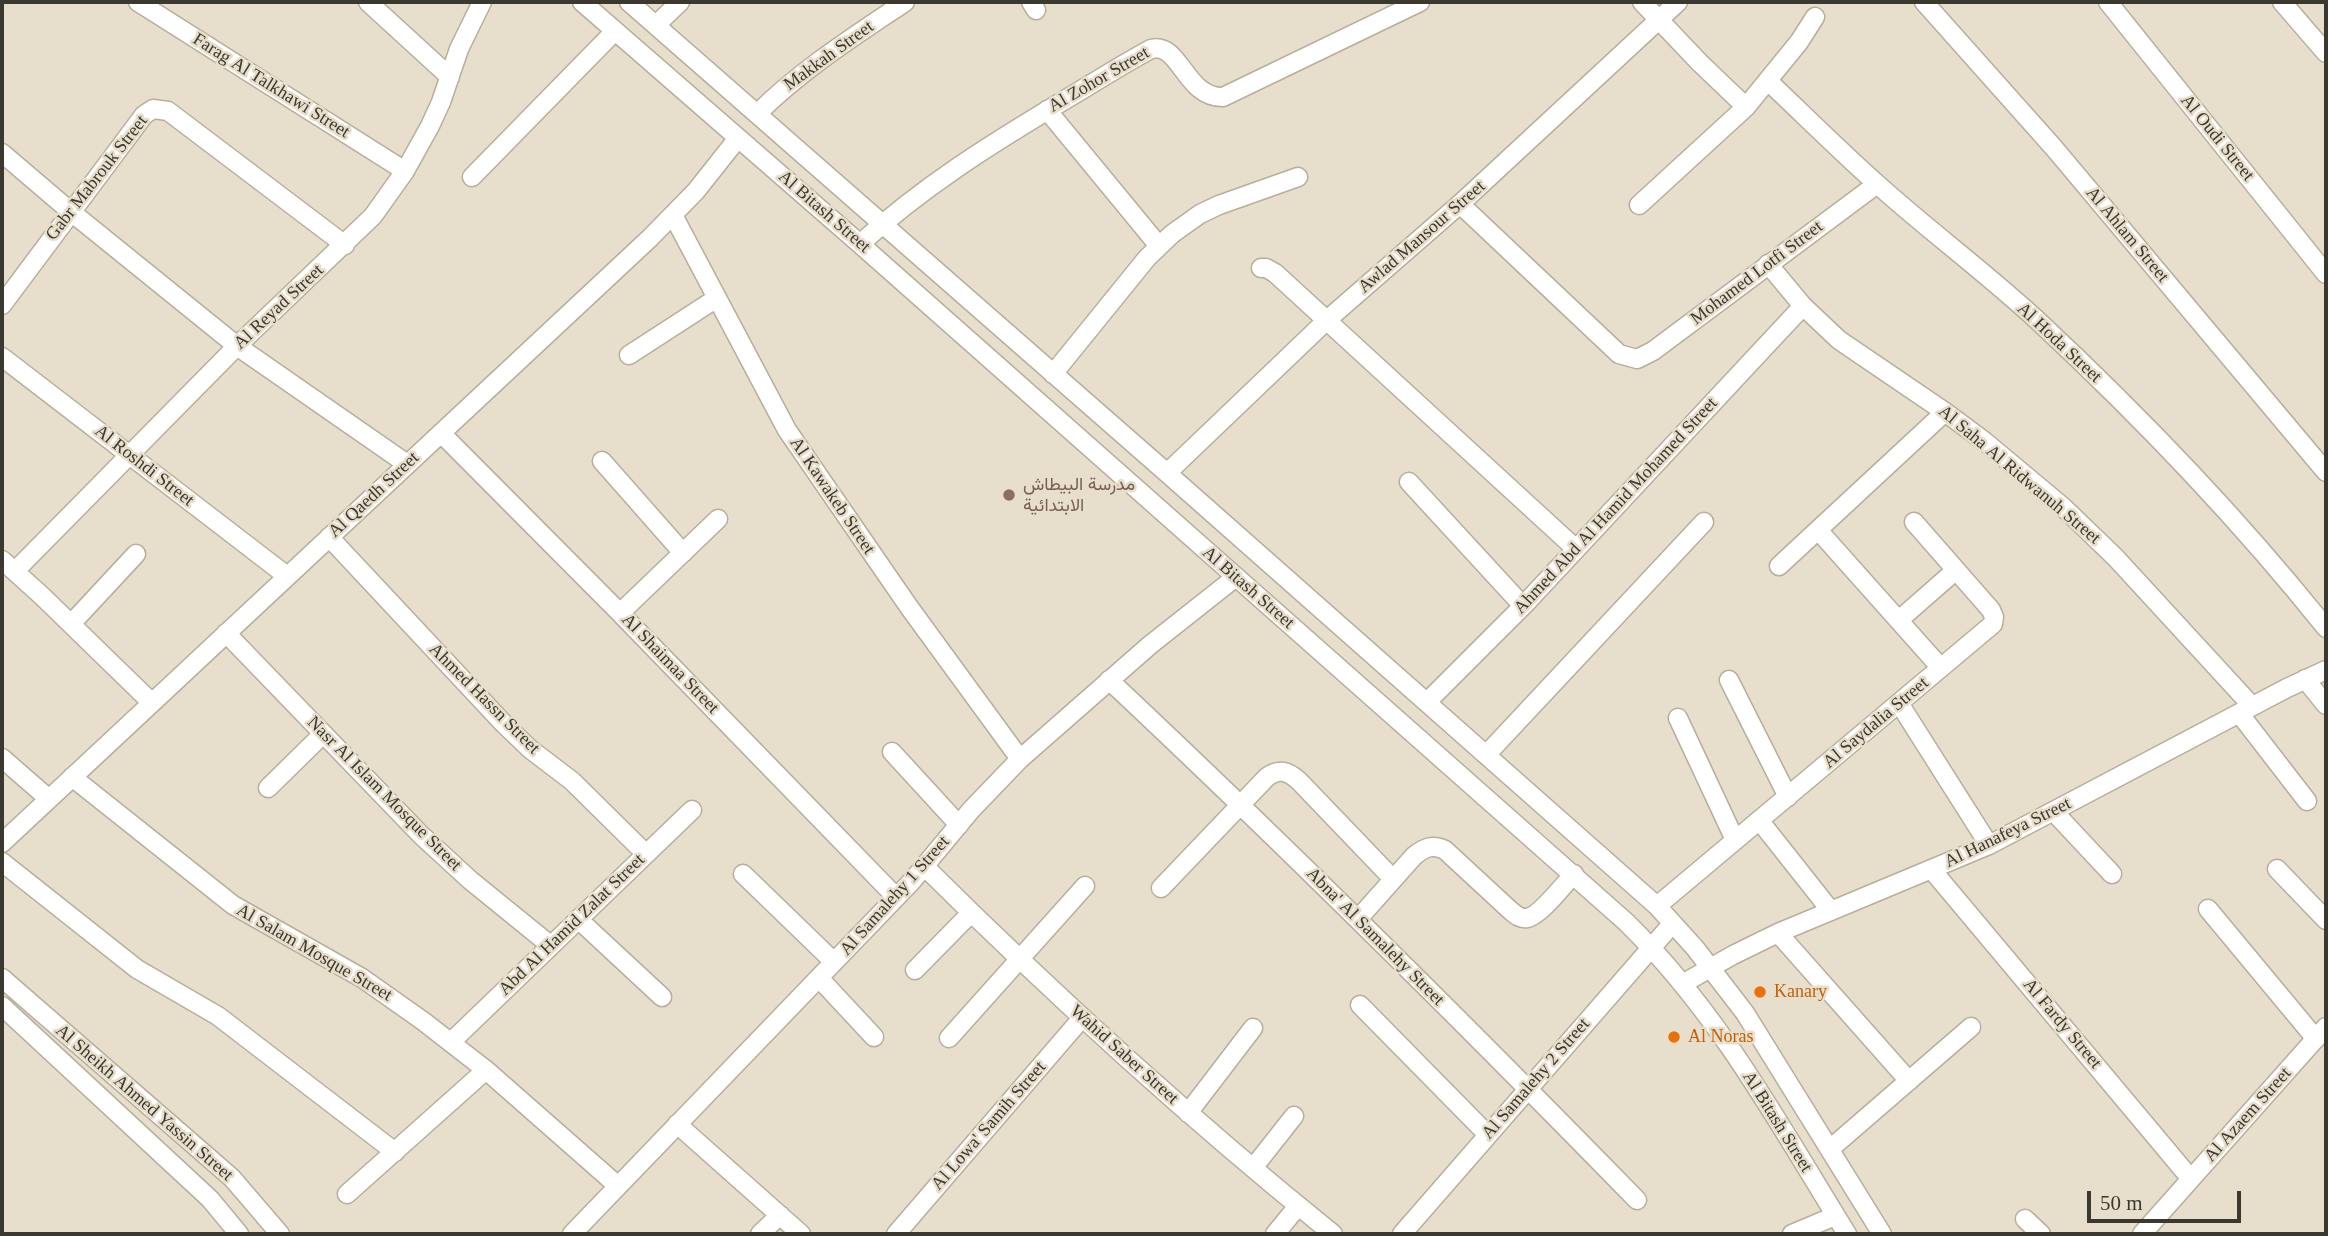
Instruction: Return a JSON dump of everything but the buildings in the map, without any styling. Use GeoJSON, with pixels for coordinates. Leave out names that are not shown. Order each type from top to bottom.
{"type":"FeatureCollection","features":[{"type":"Feature","properties":{"kind":"street","name":"Farag Al Talkhawi Street"},"geometry":{"type":"LineString","coordinates":[[138,2],[405,171]]}},
{"type":"Feature","properties":{"kind":"street"},"geometry":{"type":"LineString","coordinates":[[368,2],[450,77]]}},
{"type":"Feature","properties":{"kind":"street","name":"Al Reyad Street"},"geometry":{"type":"LineString","coordinates":[[9,566],[130,455],[237,346],[373,216],[405,171],[430,126],[463,40],[482,2]]}},
{"type":"Feature","properties":{"kind":"street","name":"Al Bitash Street"},"geometry":{"type":"LineString","coordinates":[[582,2],[1574,874],[1651,946],[1684,983],[1726,1039],[1847,1234]]}},
{"type":"Feature","properties":{"kind":"street","name":"Al Bitash Street"},"geometry":{"type":"LineString","coordinates":[[629,2],[1657,906],[1711,967],[1755,1029],[1882,1234]]}},
{"type":"Feature","properties":{"kind":"street"},"geometry":{"type":"LineString","coordinates":[[656,25],[680,2]]}},
{"type":"Feature","properties":{"kind":"street","name":"Makkah Street"},"geometry":{"type":"LineString","coordinates":[[757,114],[783,88],[813,65],[905,2]]}},
{"type":"Feature","properties":{"kind":"street","name":"Al Zohor Street"},"geometry":{"type":"LineString","coordinates":[[860,244],[947,173],[1155,47],[1167,51],[1198,89],[1205,94],[1223,97],[1420,2]]}},
{"type":"Feature","properties":{"kind":"street"},"geometry":{"type":"LineString","coordinates":[[1642,2],[1746,107]]}},
{"type":"Feature","properties":{"kind":"street","name":"Awlad Mansour Street"},"geometry":{"type":"LineString","coordinates":[[1167,473],[1327,320],[1460,204],[1678,2]]}},
{"type":"Feature","properties":{"kind":"street","name":"Al Ahlam Street"},"geometry":{"type":"LineString","coordinates":[[1924,2],[2054,148],[2326,472]]}},
{"type":"Feature","properties":{"kind":"street","name":"Al Oudi Street"},"geometry":{"type":"LineString","coordinates":[[2108,2],[2326,274]]}},
{"type":"Feature","properties":{"kind":"street"},"geometry":{"type":"LineString","coordinates":[[2282,2],[2326,53]]}},
{"type":"Feature","properties":{"kind":"street"},"geometry":{"type":"LineString","coordinates":[[1639,205],[1746,107],[1799,42],[1815,17]]}},
{"type":"Feature","properties":{"kind":"street"},"geometry":{"type":"LineString","coordinates":[[472,177],[615,31]]}},
{"type":"Feature","properties":{"kind":"street","name":"Al Hoda Street"},"geometry":{"type":"LineString","coordinates":[[1769,81],[1877,184],[1981,271],[2091,372],[2217,500],[2326,628]]}},
{"type":"Feature","properties":{"kind":"street","name":"Gabr Mabrouk Street"},"geometry":{"type":"LineString","coordinates":[[4,295],[144,115],[158,108],[168,111],[345,245]]}},
{"type":"Feature","properties":{"kind":"street"},"geometry":{"type":"LineString","coordinates":[[1047,110],[1159,246]]}},
{"type":"Feature","properties":{"kind":"street","name":"Al Qaedh Street"},"geometry":{"type":"LineString","coordinates":[[2,843],[673,215],[718,165],[738,138]]}},
{"type":"Feature","properties":{"kind":"street"},"geometry":{"type":"LineString","coordinates":[[2,153],[237,346],[407,464]]}},
{"type":"Feature","properties":{"kind":"street"},"geometry":{"type":"LineString","coordinates":[[1053,374],[1159,246],[1200,214],[1298,177]]}},
{"type":"Feature","properties":{"kind":"street","name":"Mohamed Lotfi Street"},"geometry":{"type":"LineString","coordinates":[[1460,204],[1619,354],[1637,359],[1653,351],[1877,184]]}},
{"type":"Feature","properties":{"kind":"street","name":"Al Kawakeb Street"},"geometry":{"type":"LineString","coordinates":[[673,215],[787,430],[909,607],[1020,759]]}},
{"type":"Feature","properties":{"kind":"street","name":"Al Saha Al Ridwanuh Street"},"geometry":{"type":"LineString","coordinates":[[1768,264],[1803,306],[1839,340],[1945,411],[2063,507],[2115,557],[2246,710],[2307,801]]}},
{"type":"Feature","properties":{"kind":"street"},"geometry":{"type":"LineString","coordinates":[[1261,268],[1275,273],[1576,549]]}},
{"type":"Feature","properties":{"kind":"street"},"geometry":{"type":"LineString","coordinates":[[629,355],[717,298]]}},
{"type":"Feature","properties":{"kind":"street","name":"Ahmed Abd Al Hamid Mohamed Street"},"geometry":{"type":"LineString","coordinates":[[1427,702],[1522,606],[1803,306]]}},
{"type":"Feature","properties":{"kind":"street","name":"Al Roshdi Street"},"geometry":{"type":"LineString","coordinates":[[2,356],[287,576]]}},
{"type":"Feature","properties":{"kind":"street"},"geometry":{"type":"LineString","coordinates":[[1779,566],[1945,411]]}},
{"type":"Feature","properties":{"kind":"street","name":"Al Shaimaa Street"},"geometry":{"type":"LineString","coordinates":[[440,433],[620,613],[896,897]]}},
{"type":"Feature","properties":{"kind":"street"},"geometry":{"type":"LineString","coordinates":[[602,461],[683,553]]}},
{"type":"Feature","properties":{"kind":"street"},"geometry":{"type":"LineString","coordinates":[[1409,482],[1522,606]]}},
{"type":"Feature","properties":{"kind":"street"},"geometry":{"type":"LineString","coordinates":[[620,613],[718,519]]}},
{"type":"Feature","properties":{"kind":"street"},"geometry":{"type":"LineString","coordinates":[[1486,754],[1703,522]]}},
{"type":"Feature","properties":{"kind":"street","name":"Al Saydalia Street"},"geometry":{"type":"LineString","coordinates":[[1657,906],[1988,631],[1994,621],[1991,610],[1913,522]]}},
{"type":"Feature","properties":{"kind":"street"},"geometry":{"type":"LineString","coordinates":[[1818,530],[1941,668]]}},
{"type":"Feature","properties":{"kind":"street","name":"Ahmed Hassn Street"},"geometry":{"type":"LineString","coordinates":[[329,537],[504,724],[530,749],[572,781],[646,854]]}},
{"type":"Feature","properties":{"kind":"street"},"geometry":{"type":"LineString","coordinates":[[71,624],[136,554]]}},
{"type":"Feature","properties":{"kind":"street"},"geometry":{"type":"LineString","coordinates":[[9,566],[152,703]]}},
{"type":"Feature","properties":{"kind":"street"},"geometry":{"type":"LineString","coordinates":[[1899,620],[1956,570]]}},
{"type":"Feature","properties":{"kind":"street","name":"Al Samalehy 1 Street"},"geometry":{"type":"LineString","coordinates":[[572,1234],[896,897],[1020,759],[1108,680],[1236,577]]}},
{"type":"Feature","properties":{"kind":"street","name":"Nasr Al Islam Mosque Street"},"geometry":{"type":"LineString","coordinates":[[226,633],[422,835],[550,946]]}},
{"type":"Feature","properties":{"kind":"street","name":"Al Hanafeya Street"},"geometry":{"type":"LineString","coordinates":[[1684,983],[1778,933],[1989,845],[2326,670]]}},
{"type":"Feature","properties":{"kind":"street"},"geometry":{"type":"LineString","coordinates":[[2305,679],[2326,705]]}},
{"type":"Feature","properties":{"kind":"street","name":"Abna' Al Samalehy Street"},"geometry":{"type":"LineString","coordinates":[[1108,680],[1357,919],[1637,1200]]}},
{"type":"Feature","properties":{"kind":"street"},"geometry":{"type":"LineString","coordinates":[[1728,680],[1788,797]]}},
{"type":"Feature","properties":{"kind":"street"},"geometry":{"type":"LineString","coordinates":[[1386,709],[1409,686]]}},
{"type":"Feature","properties":{"kind":"street"},"geometry":{"type":"LineString","coordinates":[[1899,703],[1989,845]]}},
{"type":"Feature","properties":{"kind":"street"},"geometry":{"type":"LineString","coordinates":[[1678,718],[1735,840]]}},
{"type":"Feature","properties":{"kind":"street"},"geometry":{"type":"LineString","coordinates":[[268,788],[323,734]]}},
{"type":"Feature","properties":{"kind":"street"},"geometry":{"type":"LineString","coordinates":[[892,752],[959,825]]}},
{"type":"Feature","properties":{"kind":"street"},"geometry":{"type":"LineString","coordinates":[[2,758],[49,799]]}},
{"type":"Feature","properties":{"kind":"street"},"geometry":{"type":"LineString","coordinates":[[1161,888],[1240,804],[1271,774],[1281,771],[1290,773],[1394,879]]}},
{"type":"Feature","properties":{"kind":"street","name":"Al Salam Mosque Street"},"geometry":{"type":"LineString","coordinates":[[72,777],[233,905],[362,978],[451,1042],[618,1186]]}},
{"type":"Feature","properties":{"kind":"street","name":"Abd Al Hamid Zalat Street"},"geometry":{"type":"LineString","coordinates":[[451,1042],[692,810]]}},
{"type":"Feature","properties":{"kind":"street"},"geometry":{"type":"LineString","coordinates":[[2054,812],[2112,874]]}},
{"type":"Feature","properties":{"kind":"street"},"geometry":{"type":"LineString","coordinates":[[1759,820],[1831,911]]}},
{"type":"Feature","properties":{"kind":"street"},"geometry":{"type":"LineString","coordinates":[[1357,919],[1420,851],[1432,846],[1451,854],[1515,915],[1527,918],[1537,913],[1574,874]]}},
{"type":"Feature","properties":{"kind":"street"},"geometry":{"type":"LineString","coordinates":[[2,862],[127,962],[218,1016],[394,1152]]}},
{"type":"Feature","properties":{"kind":"street","name":"Wahid Saber Street"},"geometry":{"type":"LineString","coordinates":[[924,866],[1082,1018],[1188,1113],[1333,1234]]}},
{"type":"Feature","properties":{"kind":"street"},"geometry":{"type":"LineString","coordinates":[[2277,869],[2326,920]]}},
{"type":"Feature","properties":{"kind":"street","name":"Al Fardy Street"},"geometry":{"type":"LineString","coordinates":[[1933,870],[2191,1179]]}},
{"type":"Feature","properties":{"kind":"street"},"geometry":{"type":"LineString","coordinates":[[743,874],[834,962]]}},
{"type":"Feature","properties":{"kind":"street"},"geometry":{"type":"LineString","coordinates":[[949,1038],[1085,886]]}},
{"type":"Feature","properties":{"kind":"street"},"geometry":{"type":"LineString","coordinates":[[2208,909],[2321,1033]]}},
{"type":"Feature","properties":{"kind":"street"},"geometry":{"type":"LineString","coordinates":[[915,970],[971,913]]}},
{"type":"Feature","properties":{"kind":"street"},"geometry":{"type":"LineString","coordinates":[[578,919],[662,997]]}},
{"type":"Feature","properties":{"kind":"street","name":"Al Samalehy 2 Street"},"geometry":{"type":"LineString","coordinates":[[1402,1234],[1672,924]]}},
{"type":"Feature","properties":{"kind":"street"},"geometry":{"type":"LineString","coordinates":[[1778,933],[1909,1081]]}},
{"type":"Feature","properties":{"kind":"street","name":"Al Sheikh Ahmed Yassin Street"},"geometry":{"type":"LineString","coordinates":[[2,978],[232,1178],[280,1234]]}},
{"type":"Feature","properties":{"kind":"street"},"geometry":{"type":"LineString","coordinates":[[819,978],[874,1037]]}},
{"type":"Feature","properties":{"kind":"street"},"geometry":{"type":"LineString","coordinates":[[1360,1005],[1488,1135]]}},
{"type":"Feature","properties":{"kind":"street","name":"Al Sheikh Ahmed Yassin Street"},"geometry":{"type":"LineString","coordinates":[[2,1006],[210,1199],[239,1234]]}},
{"type":"Feature","properties":{"kind":"street","name":"Al Lowa' Samih Street"},"geometry":{"type":"LineString","coordinates":[[896,1234],[1082,1018]]}},
{"type":"Feature","properties":{"kind":"street"},"geometry":{"type":"LineString","coordinates":[[1830,1149],[1971,1027]]}},
{"type":"Feature","properties":{"kind":"street"},"geometry":{"type":"LineString","coordinates":[[1188,1113],[1253,1028]]}},
{"type":"Feature","properties":{"kind":"street","name":"Al Azaem Street"},"geometry":{"type":"LineString","coordinates":[[2142,1234],[2321,1033]]}},
{"type":"Feature","properties":{"kind":"street"},"geometry":{"type":"LineString","coordinates":[[347,1194],[486,1070]]}},
{"type":"Feature","properties":{"kind":"street"},"geometry":{"type":"LineString","coordinates":[[1253,1168],[1294,1116]]}},
{"type":"Feature","properties":{"kind":"street"},"geometry":{"type":"LineString","coordinates":[[677,1124],[801,1234]]}},
{"type":"Feature","properties":{"kind":"street"},"geometry":{"type":"LineString","coordinates":[[1275,1234],[1298,1206]]}},
{"type":"Feature","properties":{"kind":"street"},"geometry":{"type":"LineString","coordinates":[[760,1234],[780,1215]]}},
{"type":"Feature","properties":{"kind":"street"},"geometry":{"type":"LineString","coordinates":[[1792,1234],[1835,1216]]}},
{"type":"Feature","properties":{"kind":"street"},"geometry":{"type":"LineString","coordinates":[[2025,1219],[2041,1234]]}},
{"type":"Feature","properties":{"kind":"place","name":"مدرسة البيطاش الابتدائية"},"geometry":{"type":"Point","coordinates":[1009,495]}},
{"type":"Feature","properties":{"kind":"place","name":"Kanary"},"geometry":{"type":"Point","coordinates":[1760,992]}},
{"type":"Feature","properties":{"kind":"place","name":"Al Noras"},"geometry":{"type":"Point","coordinates":[1674,1037]}}]}
